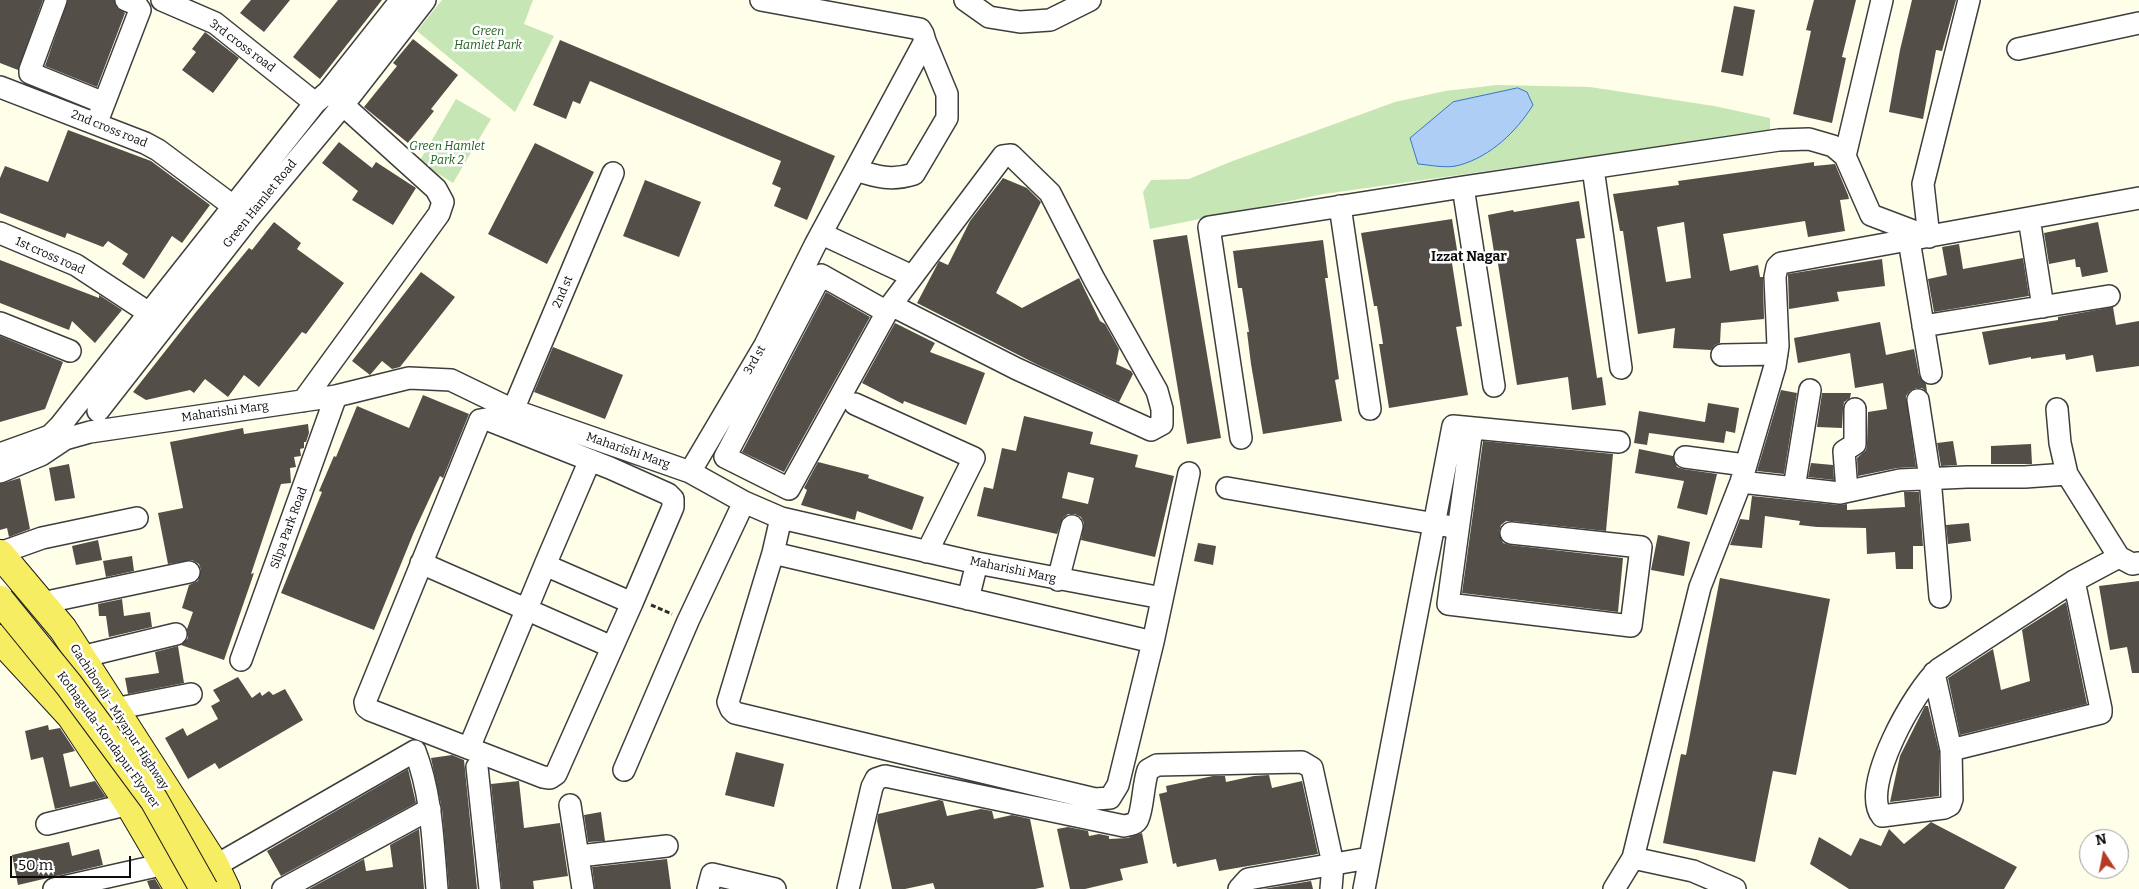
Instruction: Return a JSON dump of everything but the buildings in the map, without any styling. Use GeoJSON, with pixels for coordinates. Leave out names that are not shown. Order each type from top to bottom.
{"type":"FeatureCollection","features":[{"type":"Feature","properties":{"kind":"main road","name":"Gachibowli - Miyapur Highway"},"geometry":{"type":"LineString","coordinates":[[0,554],[63,628],[112,705],[215,881]]}},
{"type":"Feature","properties":{"kind":"main road","name":"Kothaguda-Kondapur Flyover"},"geometry":{"type":"LineString","coordinates":[[0,600],[69,685],[215,881]]}},
{"type":"Feature","properties":{"kind":"main road"},"geometry":{"type":"LineString","coordinates":[[45,607],[1,640],[71,716],[128,804],[179,889]]}},
{"type":"Feature","properties":{"kind":"main road"},"geometry":{"type":"LineString","coordinates":[[71,716],[112,705]]}},
{"type":"Feature","properties":{"kind":"street"},"geometry":{"type":"LineString","coordinates":[[56,0],[30,73],[104,102]]}},
{"type":"Feature","properties":{"kind":"street"},"geometry":{"type":"LineString","coordinates":[[96,124],[140,10],[136,4],[126,0]]}},
{"type":"Feature","properties":{"kind":"street","name":"Green Hamlet Road"},"geometry":{"type":"LineString","coordinates":[[92,414],[248,218],[400,0]]}},
{"type":"Feature","properties":{"kind":"street","name":"Green Hamlet Road"},"geometry":{"type":"LineString","coordinates":[[92,414],[149,312],[234,206],[329,100],[425,0]]}},
{"type":"Feature","properties":{"kind":"street"},"geometry":{"type":"LineString","coordinates":[[761,0],[920,29],[923,34],[947,94],[947,118],[914,174],[894,179],[878,178],[856,170]]}},
{"type":"Feature","properties":{"kind":"street"},"geometry":{"type":"LineString","coordinates":[[965,0],[989,17],[1020,22],[1050,20],[1090,0]]}},
{"type":"Feature","properties":{"kind":"street"},"geometry":{"type":"LineString","coordinates":[[1845,156],[1882,0]]}},
{"type":"Feature","properties":{"kind":"street"},"geometry":{"type":"LineString","coordinates":[[1931,373],[1923,326],[1918,238],[1923,184],[1969,0]]}},
{"type":"Feature","properties":{"kind":"street","name":"3rd cross road"},"geometry":{"type":"LineString","coordinates":[[166,1],[215,23],[329,100],[436,189],[443,202],[439,214],[303,401]]}},
{"type":"Feature","properties":{"kind":"street"},"geometry":{"type":"LineString","coordinates":[[2018,49],[2139,23]]}},
{"type":"Feature","properties":{"kind":"street","name":"3rd st"},"geometry":{"type":"LineString","coordinates":[[690,472],[769,354],[818,240],[925,41]]}},
{"type":"Feature","properties":{"kind":"street","name":"2nd cross road"},"geometry":{"type":"LineString","coordinates":[[0,87],[158,150],[234,206]]}},
{"type":"Feature","properties":{"kind":"street"},"geometry":{"type":"LineString","coordinates":[[1241,438],[1210,227],[1780,140],[1809,139],[1833,146],[1845,156],[1871,215],[1918,238]]}},
{"type":"Feature","properties":{"kind":"street"},"geometry":{"type":"LineString","coordinates":[[1011,155],[1050,193],[1094,279],[1157,391],[1162,409],[1162,424],[1152,430],[1017,368],[891,305],[912,276],[956,221],[1003,156],[1011,155]]}},
{"type":"Feature","properties":{"kind":"street"},"geometry":{"type":"LineString","coordinates":[[1593,168],[1621,368]]}},
{"type":"Feature","properties":{"kind":"street","name":"2nd st"},"geometry":{"type":"LineString","coordinates":[[513,410],[613,173]]}},
{"type":"Feature","properties":{"kind":"street"},"geometry":{"type":"LineString","coordinates":[[1463,187],[1494,386]]}},
{"type":"Feature","properties":{"kind":"street"},"geometry":{"type":"LineString","coordinates":[[1614,889],[1633,858],[1700,587],[1743,474],[1775,366],[1777,354],[1776,267],[1781,263],[2139,198]]}},
{"type":"Feature","properties":{"kind":"street"},"geometry":{"type":"LineString","coordinates":[[1340,206],[1370,409]]}},
{"type":"Feature","properties":{"kind":"street"},"geometry":{"type":"LineString","coordinates":[[2029,218],[2043,308]]}},
{"type":"Feature","properties":{"kind":"street","name":"1st cross road"},"geometry":{"type":"LineString","coordinates":[[0,233],[76,265],[149,312]]}},
{"type":"Feature","properties":{"kind":"street"},"geometry":{"type":"LineString","coordinates":[[818,240],[912,276]]}},
{"type":"Feature","properties":{"kind":"street"},"geometry":{"type":"LineString","coordinates":[[820,275],[887,312],[789,490],[725,457],[769,354],[820,275]]}},
{"type":"Feature","properties":{"kind":"street"},"geometry":{"type":"LineString","coordinates":[[1923,326],[2109,296]]}},
{"type":"Feature","properties":{"kind":"street"},"geometry":{"type":"LineString","coordinates":[[0,323],[70,351]]}},
{"type":"Feature","properties":{"kind":"street"},"geometry":{"type":"LineString","coordinates":[[1722,355],[1777,354]]}},
{"type":"Feature","properties":{"kind":"street","name":"Maharishi Marg"},"geometry":{"type":"LineString","coordinates":[[62,433],[92,414],[303,401],[336,396],[409,378],[450,380],[513,410],[582,450],[616,447],[690,472],[744,502],[781,518],[977,563],[1058,580],[1162,598]]}},
{"type":"Feature","properties":{"kind":"street"},"geometry":{"type":"LineString","coordinates":[[1794,488],[1810,390]]}},
{"type":"Feature","properties":{"kind":"street","name":"Silpa Park Road"},"geometry":{"type":"LineString","coordinates":[[241,660],[336,396]]}},
{"type":"Feature","properties":{"kind":"street"},"geometry":{"type":"LineString","coordinates":[[1918,400],[1930,478],[1940,597]]}},
{"type":"Feature","properties":{"kind":"street"},"geometry":{"type":"LineString","coordinates":[[855,404],[974,458],[927,552]]}},
{"type":"Feature","properties":{"kind":"street"},"geometry":{"type":"LineString","coordinates":[[1847,491],[1844,451],[1855,444],[1855,409]]}},
{"type":"Feature","properties":{"kind":"street"},"geometry":{"type":"LineString","coordinates":[[1934,673],[1951,750],[1952,799],[1950,805],[1944,808],[1886,816],[1880,814],[1876,795],[1879,775],[1891,743],[1908,709],[1934,673],[2083,581],[2130,562],[2067,474],[2060,443],[2057,409]]}},
{"type":"Feature","properties":{"kind":"street"},"geometry":{"type":"LineString","coordinates":[[0,472],[40,455],[62,433],[92,414]]}},
{"type":"Feature","properties":{"kind":"street"},"geometry":{"type":"LineString","coordinates":[[486,419],[582,450],[610,468],[668,494],[673,499],[673,507],[556,774],[550,778],[543,777],[473,757],[366,707],[365,702],[480,420],[486,419]]}},
{"type":"Feature","properties":{"kind":"street"},"geometry":{"type":"LineString","coordinates":[[1463,427],[1619,442]]}},
{"type":"Feature","properties":{"kind":"street"},"geometry":{"type":"LineString","coordinates":[[1364,889],[1370,851],[1463,427]]}},
{"type":"Feature","properties":{"kind":"street"},"geometry":{"type":"LineString","coordinates":[[1463,427],[1448,604],[1632,626],[1641,547],[1511,533]]}},
{"type":"Feature","properties":{"kind":"street"},"geometry":{"type":"LineString","coordinates":[[0,454],[62,433]]}},
{"type":"Feature","properties":{"kind":"street"},"geometry":{"type":"LineString","coordinates":[[610,468],[616,447]]}},
{"type":"Feature","properties":{"kind":"street"},"geometry":{"type":"LineString","coordinates":[[490,889],[473,757],[526,610],[545,565],[582,450]]}},
{"type":"Feature","properties":{"kind":"street"},"geometry":{"type":"LineString","coordinates":[[1685,457],[1794,488],[1840,493],[1900,480],[2067,474]]}},
{"type":"Feature","properties":{"kind":"street"},"geometry":{"type":"LineString","coordinates":[[781,518],[773,553],[728,702],[735,713],[1095,799],[1110,798],[1118,785],[1153,642],[1189,473]]}},
{"type":"Feature","properties":{"kind":"street"},"geometry":{"type":"LineString","coordinates":[[1227,488],[1440,525]]}},
{"type":"Feature","properties":{"kind":"street"},"geometry":{"type":"LineString","coordinates":[[624,770],[688,621],[744,502]]}},
{"type":"Feature","properties":{"kind":"street"},"geometry":{"type":"LineString","coordinates":[[0,554],[42,538],[137,518]]}},
{"type":"Feature","properties":{"kind":"street"},"geometry":{"type":"LineString","coordinates":[[1058,580],[1072,526]]}},
{"type":"Feature","properties":{"kind":"street"},"geometry":{"type":"LineString","coordinates":[[773,553],[1153,642]]}},
{"type":"Feature","properties":{"kind":"street"},"geometry":{"type":"LineString","coordinates":[[421,563],[612,647]]}},
{"type":"Feature","properties":{"kind":"street"},"geometry":{"type":"LineString","coordinates":[[968,598],[977,563]]}},
{"type":"Feature","properties":{"kind":"street"},"geometry":{"type":"LineString","coordinates":[[545,565],[633,601]]}},
{"type":"Feature","properties":{"kind":"street"},"geometry":{"type":"LineString","coordinates":[[45,607],[189,572]]}},
{"type":"Feature","properties":{"kind":"street"},"geometry":{"type":"LineString","coordinates":[[1951,750],[2101,714],[2083,581]]}},
{"type":"Feature","properties":{"kind":"street"},"geometry":{"type":"LineString","coordinates":[[81,657],[176,634]]}},
{"type":"Feature","properties":{"kind":"street"},"geometry":{"type":"LineString","coordinates":[[112,705],[191,694]]}},
{"type":"Feature","properties":{"kind":"street"},"geometry":{"type":"LineString","coordinates":[[215,881],[415,752],[421,767],[430,809],[437,889]]}},
{"type":"Feature","properties":{"kind":"street"},"geometry":{"type":"LineString","coordinates":[[848,889],[872,787],[876,779],[885,776],[1124,826],[1133,824],[1138,819],[1144,780],[1148,770],[1157,765],[1302,762],[1312,768],[1331,857],[1332,889]]}},
{"type":"Feature","properties":{"kind":"street"},"geometry":{"type":"LineString","coordinates":[[48,824],[128,804]]}},
{"type":"Feature","properties":{"kind":"street"},"geometry":{"type":"LineString","coordinates":[[570,805],[583,889]]}},
{"type":"Feature","properties":{"kind":"street"},"geometry":{"type":"LineString","coordinates":[[284,889],[430,809]]}},
{"type":"Feature","properties":{"kind":"street"},"geometry":{"type":"LineString","coordinates":[[579,856],[667,846]]}},
{"type":"Feature","properties":{"kind":"street"},"geometry":{"type":"LineString","coordinates":[[1239,889],[1248,879],[1331,857],[1370,851]]}},
{"type":"Feature","properties":{"kind":"street"},"geometry":{"type":"LineString","coordinates":[[1633,858],[1693,871],[1735,889]]}},
{"type":"Feature","properties":{"kind":"street"},"geometry":{"type":"LineString","coordinates":[[54,889],[165,864]]}},
{"type":"Feature","properties":{"kind":"street"},"geometry":{"type":"LineString","coordinates":[[708,889],[712,874],[775,889]]}},
{"type":"Feature","properties":{"kind":"path"},"geometry":{"type":"LineString","coordinates":[[633,601],[675,615]]}},
{"type":"Feature","properties":{"kind":"green space","name":"Green Hamlet Park"},"geometry":{"type":"Polygon","coordinates":[[[442,0],[533,0],[524,24],[554,36],[515,112],[417,31],[442,0]]]}},
{"type":"Feature","properties":{"kind":"green space"},"geometry":{"type":"Polygon","coordinates":[[[1497,85],[1590,87],[1714,106],[1770,118],[1770,131],[1324,194],[1150,229],[1143,192],[1151,180],[1189,179],[1230,162],[1395,102],[1445,91],[1497,85]]]}},
{"type":"Feature","properties":{"kind":"green space","name":"Green Hamlet Park 2"},"geometry":{"type":"Polygon","coordinates":[[[456,99],[491,119],[453,183],[419,162],[456,99]]]}},
{"type":"Feature","properties":{"kind":"water"},"geometry":{"type":"Polygon","coordinates":[[[1518,88],[1527,92],[1533,105],[1502,142],[1482,156],[1460,165],[1444,167],[1418,164],[1410,138],[1453,102],[1518,88]]]}},
{"type":"Feature","properties":{"kind":"district","name":"Izzat Nagar"},"geometry":{"type":"Point","coordinates":[1469,257]}}]}
